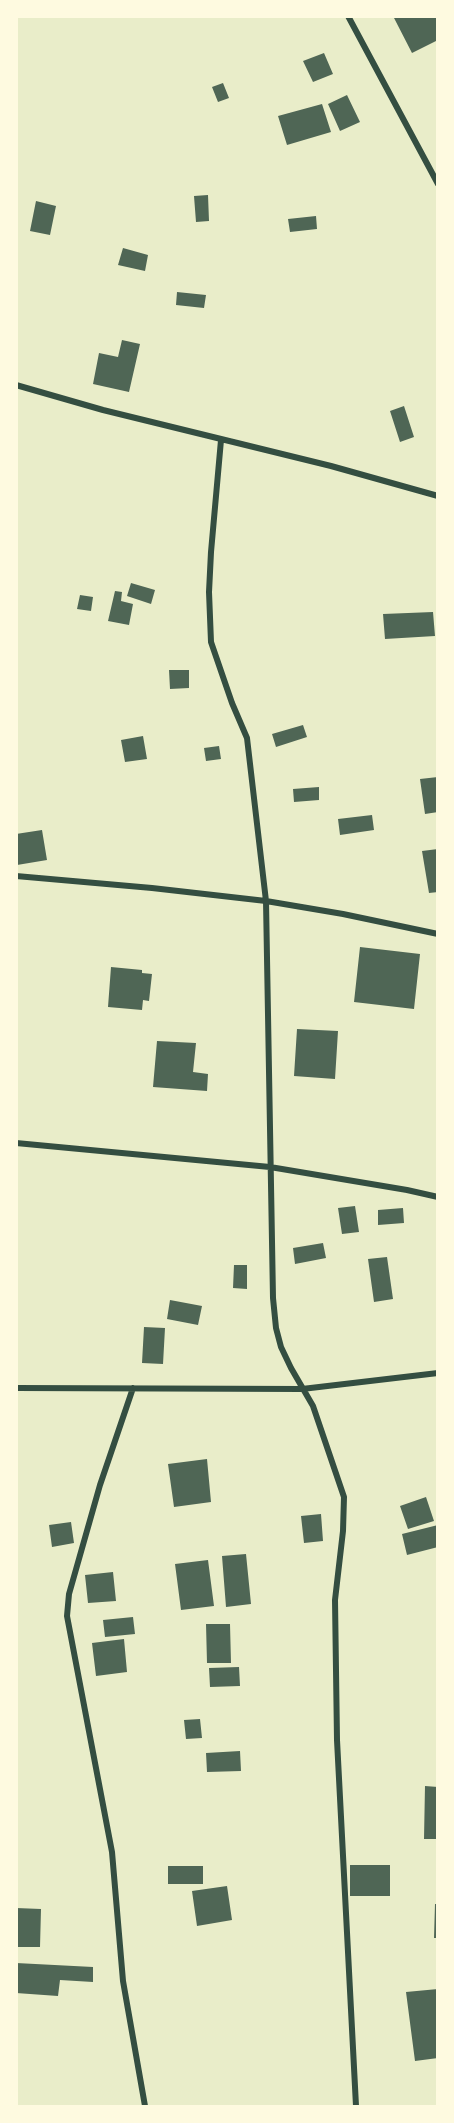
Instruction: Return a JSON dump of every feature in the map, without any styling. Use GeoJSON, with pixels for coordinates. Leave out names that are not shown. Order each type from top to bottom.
{"type":"FeatureCollection","features":[{"type":"Feature","properties":{"kind":"street"},"geometry":{"type":"LineString","coordinates":[[348,16],[438,184]]}},
{"type":"Feature","properties":{"kind":"street"},"geometry":{"type":"LineString","coordinates":[[16,385],[221,441],[332,466],[438,496]]}},
{"type":"Feature","properties":{"kind":"street"},"geometry":{"type":"LineString","coordinates":[[221,441],[209,592],[212,642],[232,703],[247,738],[266,901],[273,1298],[276,1328],[281,1347],[313,1406],[344,1497],[336,1600],[337,1740],[356,2106]]}},
{"type":"Feature","properties":{"kind":"street"},"geometry":{"type":"LineString","coordinates":[[16,876],[266,901],[438,934]]}},
{"type":"Feature","properties":{"kind":"street"},"geometry":{"type":"LineString","coordinates":[[16,1143],[270,1167],[438,1197]]}},
{"type":"Feature","properties":{"kind":"street"},"geometry":{"type":"LineString","coordinates":[[16,1388],[302,1389],[438,1373]]}},
{"type":"Feature","properties":{"kind":"street"},"geometry":{"type":"LineString","coordinates":[[134,1388],[100,1485],[69,1594],[67,1616],[111,1852],[123,1981],[145,2106]]}},
{"type":"Feature","properties":{"kind":"building"},"geometry":{"type":"Polygon","coordinates":[[[393,16],[438,16],[438,40],[412,53],[393,16]]]}},
{"type":"Feature","properties":{"kind":"building"},"geometry":{"type":"Polygon","coordinates":[[[324,53],[333,74],[313,82],[303,61],[324,53]]]}},
{"type":"Feature","properties":{"kind":"building"},"geometry":{"type":"Polygon","coordinates":[[[223,83],[229,98],[218,102],[212,87],[223,83]]]}},
{"type":"Feature","properties":{"kind":"building"},"geometry":{"type":"Polygon","coordinates":[[[347,95],[360,122],[340,131],[328,104],[347,95]]]}},
{"type":"Feature","properties":{"kind":"building"},"geometry":{"type":"Polygon","coordinates":[[[322,104],[331,132],[287,145],[278,116],[322,104]]]}},
{"type":"Feature","properties":{"kind":"building"},"geometry":{"type":"Polygon","coordinates":[[[208,195],[209,221],[196,222],[194,196],[208,195]]]}},
{"type":"Feature","properties":{"kind":"building"},"geometry":{"type":"Polygon","coordinates":[[[36,201],[56,206],[50,235],[30,231],[36,201]]]}},
{"type":"Feature","properties":{"kind":"building"},"geometry":{"type":"Polygon","coordinates":[[[316,216],[317,229],[290,232],[288,219],[316,216]]]}},
{"type":"Feature","properties":{"kind":"building"},"geometry":{"type":"Polygon","coordinates":[[[123,248],[148,255],[145,271],[118,265],[123,248]]]}},
{"type":"Feature","properties":{"kind":"building"},"geometry":{"type":"Polygon","coordinates":[[[177,292],[206,295],[204,308],[176,305],[177,292]]]}},
{"type":"Feature","properties":{"kind":"building"},"geometry":{"type":"Polygon","coordinates":[[[122,340],[140,344],[129,392],[93,384],[99,353],[118,357],[122,340]]]}},
{"type":"Feature","properties":{"kind":"building"},"geometry":{"type":"Polygon","coordinates":[[[404,406],[414,437],[400,442],[390,411],[404,406]]]}},
{"type":"Feature","properties":{"kind":"building"},"geometry":{"type":"Polygon","coordinates":[[[131,583],[155,590],[151,604],[127,596],[131,583]]]}},
{"type":"Feature","properties":{"kind":"building"},"geometry":{"type":"Polygon","coordinates":[[[115,591],[122,592],[121,601],[133,604],[129,625],[108,621],[115,591]]]}},
{"type":"Feature","properties":{"kind":"building"},"geometry":{"type":"Polygon","coordinates":[[[80,595],[93,597],[91,611],[77,609],[80,595]]]}},
{"type":"Feature","properties":{"kind":"building"},"geometry":{"type":"Polygon","coordinates":[[[433,612],[435,636],[385,639],[383,614],[433,612]]]}},
{"type":"Feature","properties":{"kind":"building"},"geometry":{"type":"Polygon","coordinates":[[[169,670],[189,670],[189,688],[170,689],[169,670]]]}},
{"type":"Feature","properties":{"kind":"building"},"geometry":{"type":"Polygon","coordinates":[[[303,725],[307,737],[276,747],[272,734],[303,725]]]}},
{"type":"Feature","properties":{"kind":"building"},"geometry":{"type":"Polygon","coordinates":[[[143,736],[147,759],[125,762],[121,740],[143,736]]]}},
{"type":"Feature","properties":{"kind":"building"},"geometry":{"type":"Polygon","coordinates":[[[219,746],[221,759],[206,761],[204,748],[219,746]]]}},
{"type":"Feature","properties":{"kind":"building"},"geometry":{"type":"Polygon","coordinates":[[[438,777],[438,812],[425,814],[420,779],[438,777]]]}},
{"type":"Feature","properties":{"kind":"building"},"geometry":{"type":"Polygon","coordinates":[[[319,787],[319,800],[294,802],[293,789],[319,787]]]}},
{"type":"Feature","properties":{"kind":"building"},"geometry":{"type":"Polygon","coordinates":[[[372,815],[374,830],[340,835],[338,819],[372,815]]]}},
{"type":"Feature","properties":{"kind":"building"},"geometry":{"type":"Polygon","coordinates":[[[42,830],[47,860],[17,865],[16,834],[42,830]]]}},
{"type":"Feature","properties":{"kind":"building"},"geometry":{"type":"Polygon","coordinates":[[[438,849],[438,892],[429,893],[422,851],[438,849]]]}},
{"type":"Feature","properties":{"kind":"building"},"geometry":{"type":"Polygon","coordinates":[[[360,947],[420,954],[414,1009],[354,1002],[360,947]]]}},
{"type":"Feature","properties":{"kind":"building"},"geometry":{"type":"Polygon","coordinates":[[[111,967],[142,970],[142,973],[152,974],[149,1001],[143,1000],[142,1010],[108,1007],[111,967]]]}},
{"type":"Feature","properties":{"kind":"building"},"geometry":{"type":"Polygon","coordinates":[[[297,1029],[338,1031],[335,1079],[294,1076],[297,1029]]]}},
{"type":"Feature","properties":{"kind":"building"},"geometry":{"type":"Polygon","coordinates":[[[157,1041],[196,1043],[193,1072],[208,1074],[207,1091],[153,1087],[157,1041]]]}},
{"type":"Feature","properties":{"kind":"building"},"geometry":{"type":"Polygon","coordinates":[[[355,1206],[359,1232],[342,1234],[338,1208],[355,1206]]]}},
{"type":"Feature","properties":{"kind":"building"},"geometry":{"type":"Polygon","coordinates":[[[403,1208],[404,1223],[378,1225],[378,1210],[403,1208]]]}},
{"type":"Feature","properties":{"kind":"building"},"geometry":{"type":"Polygon","coordinates":[[[323,1243],[326,1258],[295,1264],[293,1248],[323,1243]]]}},
{"type":"Feature","properties":{"kind":"building"},"geometry":{"type":"Polygon","coordinates":[[[387,1257],[393,1299],[374,1302],[368,1259],[387,1257]]]}},
{"type":"Feature","properties":{"kind":"building"},"geometry":{"type":"Polygon","coordinates":[[[234,1265],[247,1265],[247,1289],[233,1288],[234,1265]]]}},
{"type":"Feature","properties":{"kind":"building"},"geometry":{"type":"Polygon","coordinates":[[[170,1300],[202,1306],[198,1325],[167,1319],[170,1300]]]}},
{"type":"Feature","properties":{"kind":"building"},"geometry":{"type":"Polygon","coordinates":[[[144,1327],[165,1328],[163,1364],[142,1363],[144,1327]]]}},
{"type":"Feature","properties":{"kind":"building"},"geometry":{"type":"Polygon","coordinates":[[[207,1459],[211,1502],[174,1507],[168,1464],[207,1459]]]}},
{"type":"Feature","properties":{"kind":"building"},"geometry":{"type":"Polygon","coordinates":[[[426,1497],[434,1521],[408,1529],[400,1506],[426,1497]]]}},
{"type":"Feature","properties":{"kind":"building"},"geometry":{"type":"Polygon","coordinates":[[[321,1514],[323,1541],[304,1543],[301,1516],[321,1514]]]}},
{"type":"Feature","properties":{"kind":"building"},"geometry":{"type":"Polygon","coordinates":[[[71,1522],[74,1543],[52,1547],[49,1525],[71,1522]]]}},
{"type":"Feature","properties":{"kind":"building"},"geometry":{"type":"Polygon","coordinates":[[[438,1525],[438,1547],[407,1555],[402,1534],[438,1525]]]}},
{"type":"Feature","properties":{"kind":"building"},"geometry":{"type":"Polygon","coordinates":[[[246,1554],[251,1604],[226,1607],[222,1556],[246,1554]]]}},
{"type":"Feature","properties":{"kind":"building"},"geometry":{"type":"Polygon","coordinates":[[[208,1560],[214,1606],[181,1610],[175,1564],[208,1560]]]}},
{"type":"Feature","properties":{"kind":"building"},"geometry":{"type":"Polygon","coordinates":[[[113,1572],[116,1601],[88,1603],[85,1575],[113,1572]]]}},
{"type":"Feature","properties":{"kind":"building"},"geometry":{"type":"Polygon","coordinates":[[[133,1617],[135,1634],[105,1637],[103,1620],[133,1617]]]}},
{"type":"Feature","properties":{"kind":"building"},"geometry":{"type":"Polygon","coordinates":[[[206,1624],[230,1624],[231,1663],[207,1663],[206,1624]]]}},
{"type":"Feature","properties":{"kind":"building"},"geometry":{"type":"Polygon","coordinates":[[[124,1639],[127,1672],[96,1676],[92,1643],[124,1639]]]}},
{"type":"Feature","properties":{"kind":"building"},"geometry":{"type":"Polygon","coordinates":[[[239,1667],[240,1686],[210,1687],[209,1668],[239,1667]]]}},
{"type":"Feature","properties":{"kind":"building"},"geometry":{"type":"Polygon","coordinates":[[[200,1719],[202,1738],[186,1739],[184,1720],[200,1719]]]}},
{"type":"Feature","properties":{"kind":"building"},"geometry":{"type":"Polygon","coordinates":[[[240,1751],[241,1771],[207,1772],[206,1753],[240,1751]]]}},
{"type":"Feature","properties":{"kind":"building"},"geometry":{"type":"Polygon","coordinates":[[[425,1786],[438,1787],[438,1839],[424,1839],[425,1786]]]}},
{"type":"Feature","properties":{"kind":"building"},"geometry":{"type":"Polygon","coordinates":[[[350,1865],[390,1865],[390,1896],[350,1896],[350,1865]]]}},
{"type":"Feature","properties":{"kind":"building"},"geometry":{"type":"Polygon","coordinates":[[[168,1866],[203,1866],[203,1884],[168,1884],[168,1866]]]}},
{"type":"Feature","properties":{"kind":"building"},"geometry":{"type":"Polygon","coordinates":[[[227,1886],[232,1920],[197,1926],[192,1891],[227,1886]]]}},
{"type":"Feature","properties":{"kind":"building"},"geometry":{"type":"Polygon","coordinates":[[[435,1904],[438,1904],[438,1938],[434,1938],[435,1904]]]}},
{"type":"Feature","properties":{"kind":"building"},"geometry":{"type":"Polygon","coordinates":[[[16,1908],[41,1909],[40,1947],[16,1947],[16,1908]]]}},
{"type":"Feature","properties":{"kind":"building"},"geometry":{"type":"Polygon","coordinates":[[[16,1963],[93,1967],[93,1982],[60,1980],[58,1996],[16,1993],[16,1963]]]}},
{"type":"Feature","properties":{"kind":"building"},"geometry":{"type":"Polygon","coordinates":[[[438,1989],[438,2058],[415,2061],[406,1992],[438,1989]]]}}]}
